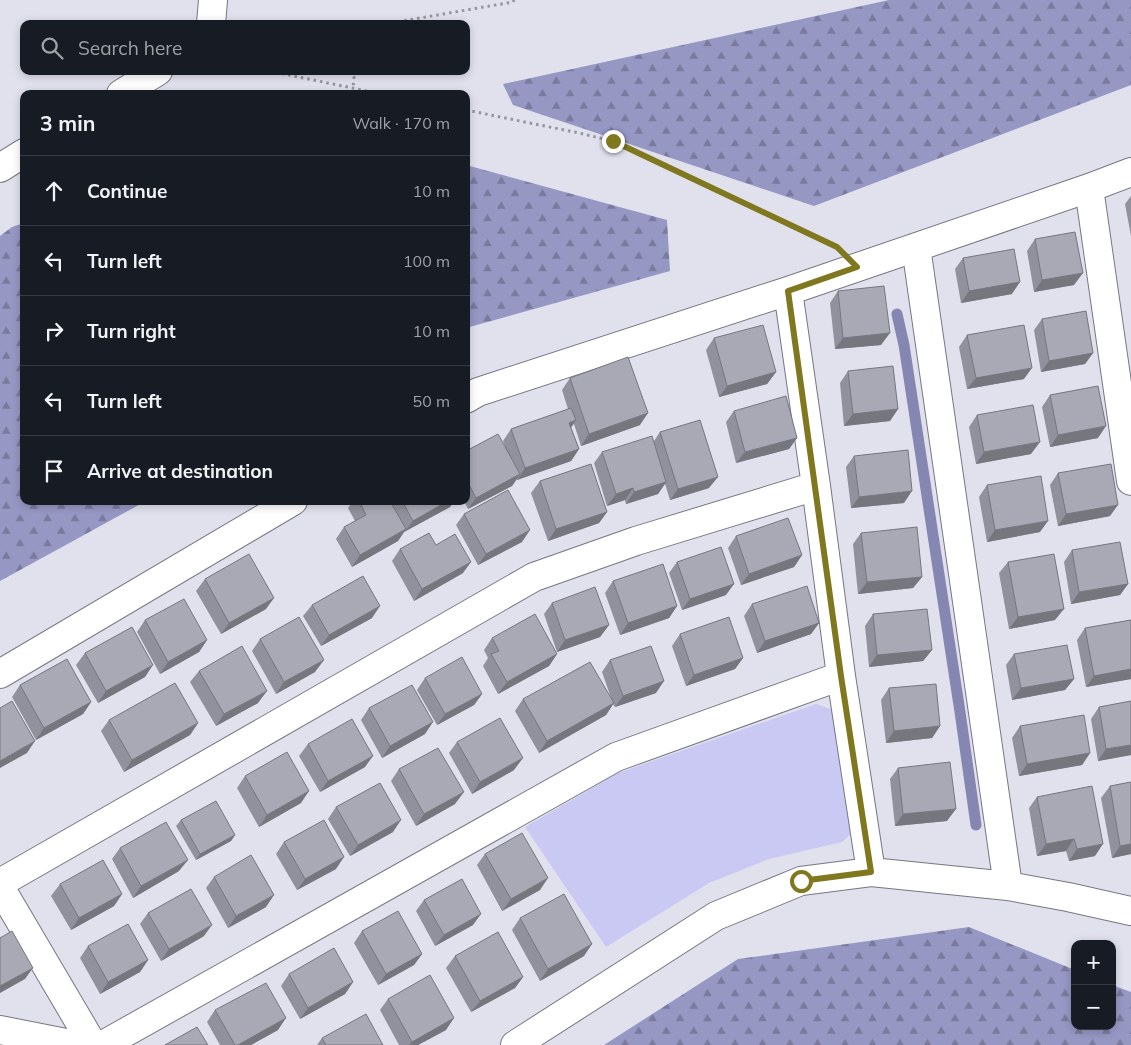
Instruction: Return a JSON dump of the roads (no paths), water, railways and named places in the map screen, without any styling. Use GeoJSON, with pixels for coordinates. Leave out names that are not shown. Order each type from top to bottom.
{"type":"FeatureCollection","features":[{"type":"Feature","properties":{"kind":"street"},"geometry":{"type":"LineString","coordinates":[[211,20],[213,0]]}},
{"type":"Feature","properties":{"kind":"street"},"geometry":{"type":"LineString","coordinates":[[127,90],[152,75]]}},
{"type":"Feature","properties":{"kind":"street"},"geometry":{"type":"LineString","coordinates":[[0,168],[20,156]]}},
{"type":"Feature","properties":{"kind":"street"},"geometry":{"type":"LineString","coordinates":[[470,397],[478,392],[788,291],[1131,172]]}},
{"type":"Feature","properties":{"kind":"street"},"geometry":{"type":"LineString","coordinates":[[1089,188],[1131,481]]}},
{"type":"Feature","properties":{"kind":"street"},"geometry":{"type":"LineString","coordinates":[[916,247],[1008,886]]}},
{"type":"Feature","properties":{"kind":"street"},"geometry":{"type":"LineString","coordinates":[[788,291],[841,676],[871,872]]}},
{"type":"Feature","properties":{"kind":"street"},"geometry":{"type":"LineString","coordinates":[[0,883],[534,577],[636,541],[816,486]]}},
{"type":"Feature","properties":{"kind":"street"},"geometry":{"type":"LineString","coordinates":[[0,674],[286,505]]}},
{"type":"Feature","properties":{"kind":"street"},"geometry":{"type":"LineString","coordinates":[[103,1045],[616,757],[841,676]]}},
{"type":"Feature","properties":{"kind":"street"},"geometry":{"type":"LineString","coordinates":[[515,1045],[716,916],[801,881],[871,872],[1008,886],[1131,911]]}},
{"type":"Feature","properties":{"kind":"street"},"geometry":{"type":"LineString","coordinates":[[0,887],[93,1045]]}},
{"type":"Feature","properties":{"kind":"street"},"geometry":{"type":"LineString","coordinates":[[0,1030],[76,1045]]}},
{"type":"Feature","properties":{"kind":"waterway"},"geometry":{"type":"LineString","coordinates":[[897,314],[904,345],[976,825]]}}]}
